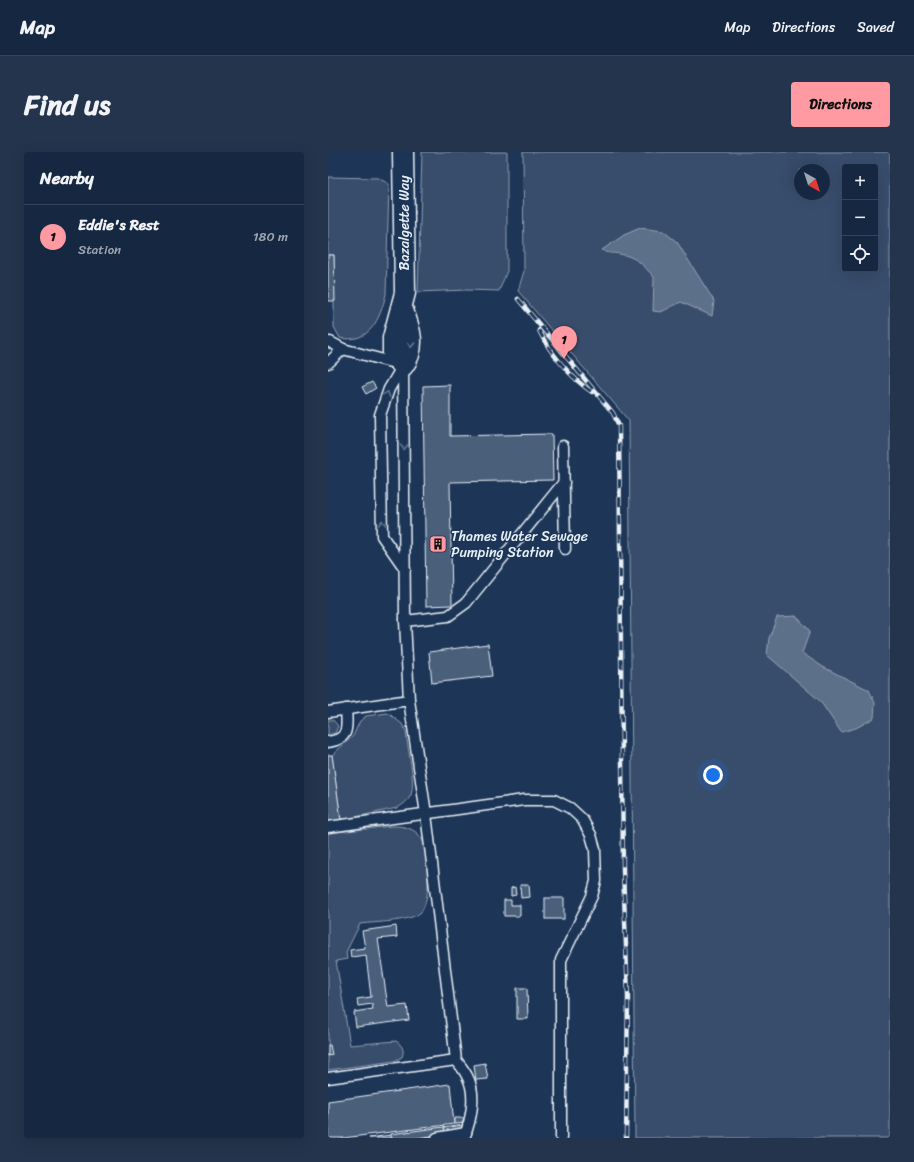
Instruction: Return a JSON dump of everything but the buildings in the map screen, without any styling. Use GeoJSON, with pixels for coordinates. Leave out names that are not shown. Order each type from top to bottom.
{"type":"FeatureCollection","features":[{"type":"Feature","properties":{"kind":"street","name":"Bazalgette Way"},"geometry":{"type":"LineString","coordinates":[[403,152],[403,300],[410,327],[412,348],[403,366]]}},
{"type":"Feature","properties":{"kind":"lane"},"geometry":{"type":"LineString","coordinates":[[330,342],[343,349],[403,366]]}},
{"type":"Feature","properties":{"kind":"lane"},"geometry":{"type":"LineString","coordinates":[[328,363],[343,349]]}},
{"type":"Feature","properties":{"kind":"lane"},"geometry":{"type":"LineString","coordinates":[[403,366],[405,621],[410,700],[426,814],[456,1060],[468,1077],[472,1098],[470,1124],[465,1136],[437,1138]]}},
{"type":"Feature","properties":{"kind":"lane"},"geometry":{"type":"LineString","coordinates":[[403,366],[389,389],[380,415],[382,536],[405,568]]}},
{"type":"Feature","properties":{"kind":"lane"},"geometry":{"type":"LineString","coordinates":[[563,446],[565,549]]}},
{"type":"Feature","properties":{"kind":"lane"},"geometry":{"type":"LineString","coordinates":[[405,621],[448,616],[466,603],[564,482]]}},
{"type":"Feature","properties":{"kind":"lane"},"geometry":{"type":"LineString","coordinates":[[328,712],[410,700]]}},
{"type":"Feature","properties":{"kind":"lane"},"geometry":{"type":"LineString","coordinates":[[328,742],[342,737],[347,731],[346,709]]}},
{"type":"Feature","properties":{"kind":"lane"},"geometry":{"type":"LineString","coordinates":[[328,827],[524,800],[554,800],[570,808],[582,819],[591,835],[595,849],[596,881],[592,896],[561,960],[561,1138]]}},
{"type":"Feature","properties":{"kind":"lane"},"geometry":{"type":"LineString","coordinates":[[328,1078],[456,1060]]}},
{"type":"Feature","properties":{"kind":"shaded area"},"geometry":{"type":"Polygon","coordinates":[[[422,152],[507,152],[507,271],[499,291],[466,290],[418,292],[422,152]]]}},
{"type":"Feature","properties":{"kind":"shaded area"},"geometry":{"type":"Polygon","coordinates":[[[523,152],[890,152],[890,1138],[635,1138],[629,421],[518,291],[524,271],[523,152]]]}},
{"type":"Feature","properties":{"kind":"shaded area"},"geometry":{"type":"Polygon","coordinates":[[[328,177],[378,178],[389,184],[386,294],[384,303],[372,328],[359,337],[350,339],[340,338],[334,327],[334,255],[328,255],[328,177]]]}},
{"type":"Feature","properties":{"kind":"shaded area"},"geometry":{"type":"Polygon","coordinates":[[[640,228],[663,231],[677,242],[714,301],[712,316],[681,302],[661,312],[653,311],[654,277],[635,259],[626,255],[605,252],[602,250],[624,235],[640,228]]]}},
{"type":"Feature","properties":{"kind":"shaded area"},"geometry":{"type":"Polygon","coordinates":[[[796,616],[810,631],[802,653],[823,667],[869,690],[875,703],[874,718],[856,728],[841,732],[820,701],[767,655],[769,638],[777,617],[796,616]]]}},
{"type":"Feature","properties":{"kind":"shaded area"},"geometry":{"type":"Polygon","coordinates":[[[388,713],[402,724],[406,731],[412,773],[411,795],[405,803],[397,808],[341,820],[332,755],[353,736],[360,721],[366,716],[388,713]]]}},
{"type":"Feature","properties":{"kind":"shaded area"},"geometry":{"type":"Polygon","coordinates":[[[328,720],[333,720],[338,726],[335,733],[328,735],[328,720]]]}},
{"type":"Feature","properties":{"kind":"shaded area"},"geometry":{"type":"Polygon","coordinates":[[[393,826],[409,828],[416,832],[422,839],[428,865],[428,888],[424,907],[420,913],[408,918],[360,924],[346,952],[347,959],[336,961],[350,1045],[396,1041],[400,1044],[403,1054],[402,1057],[394,1061],[328,1070],[328,833],[393,826]]]}},
{"type":"Feature","properties":{"kind":"railway"},"geometry":{"type":"LineString","coordinates":[[518,299],[613,413],[619,426],[623,870],[628,997],[626,1138]]}},
{"type":"Feature","properties":{"kind":"railway"},"geometry":{"type":"LineString","coordinates":[[539,330],[548,347],[569,373],[592,392]]}},
{"type":"Feature","properties":{"kind":"place","name":"Eddie's Rest"},"geometry":{"type":"Point","coordinates":[564,359]}},
{"type":"Feature","properties":{"kind":"place","name":"Thames Water Sewage Pumping Station"},"geometry":{"type":"Point","coordinates":[438,544]}}]}
